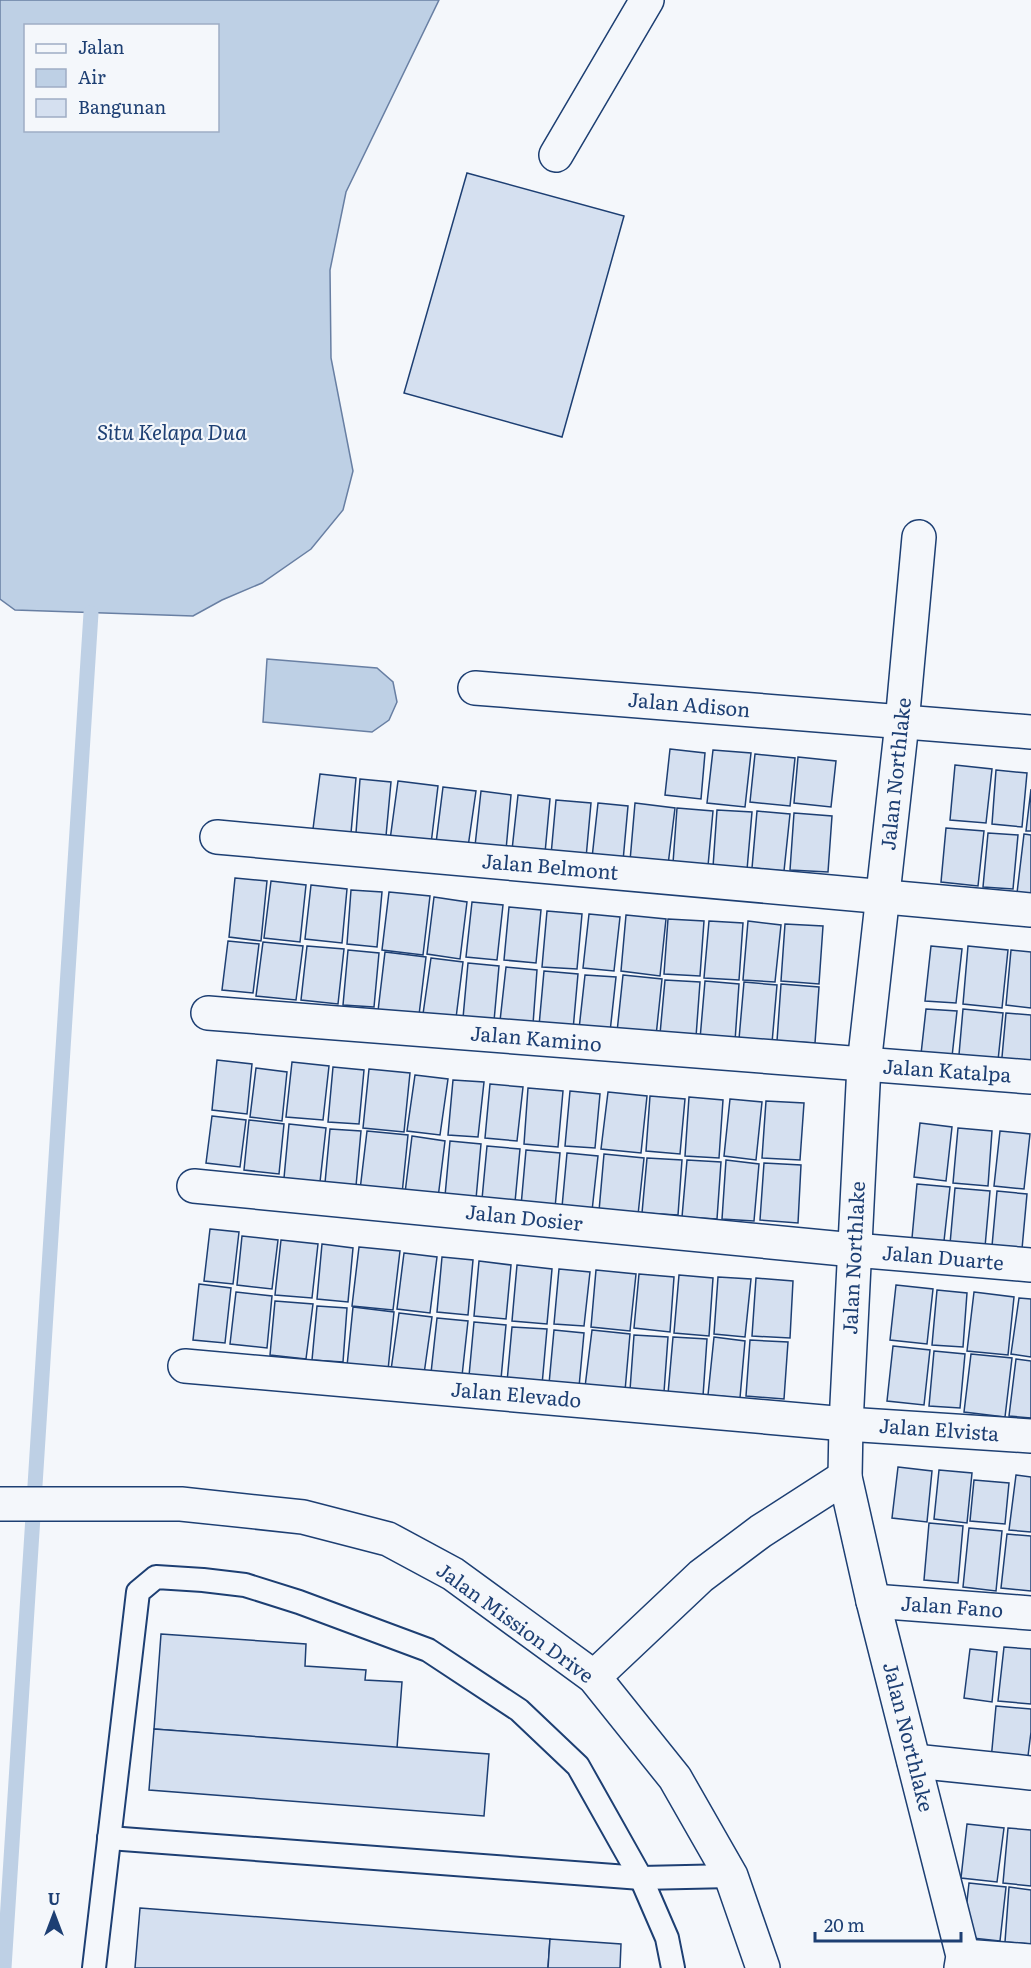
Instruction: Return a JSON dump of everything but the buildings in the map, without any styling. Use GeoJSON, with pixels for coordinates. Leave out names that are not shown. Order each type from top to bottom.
{"type":"FeatureCollection","features":[{"type":"Feature","properties":{"kind":"street"},"geometry":{"type":"LineString","coordinates":[[556,155],[647,0]]}},
{"type":"Feature","properties":{"kind":"street","name":"Jalan Northlake"},"geometry":{"type":"LineString","coordinates":[[919,537],[902,723],[864,1065],[845,1477],[873,1601],[962,1962]]}},
{"type":"Feature","properties":{"kind":"street","name":"Jalan Adison"},"geometry":{"type":"LineString","coordinates":[[475,688],[1031,732]]}},
{"type":"Feature","properties":{"kind":"street","name":"Jalan Belmont"},"geometry":{"type":"LineString","coordinates":[[217,837],[1031,910]]}},
{"type":"Feature","properties":{"kind":"street","name":"Jalan Kamino"},"geometry":{"type":"LineString","coordinates":[[208,1014],[864,1065]]}},
{"type":"Feature","properties":{"kind":"street","name":"Jalan Katalpa"},"geometry":{"type":"LineString","coordinates":[[864,1065],[1031,1077]]}},
{"type":"Feature","properties":{"kind":"street","name":"Jalan Dosier"},"geometry":{"type":"LineString","coordinates":[[194,1186],[854,1250]]}},
{"type":"Feature","properties":{"kind":"street","name":"Jalan Duarte"},"geometry":{"type":"LineString","coordinates":[[854,1250],[1031,1265]]}},
{"type":"Feature","properties":{"kind":"street","name":"Jalan Elevado"},"geometry":{"type":"LineString","coordinates":[[185,1366],[846,1424]]}},
{"type":"Feature","properties":{"kind":"street","name":"Jalan Elvista"},"geometry":{"type":"LineString","coordinates":[[846,1424],[1031,1436]]}},
{"type":"Feature","properties":{"kind":"street"},"geometry":{"type":"LineString","coordinates":[[594,1677],[701,1576],[761,1531],[845,1477]]}},
{"type":"Feature","properties":{"kind":"street","name":"Jalan Mission Drive"},"geometry":{"type":"LineString","coordinates":[[0,1504],[181,1504],[303,1518],[388,1539],[453,1574],[594,1677],[675,1778],[730,1876],[763,1968]]}},
{"type":"Feature","properties":{"kind":"street","name":"Jalan Fano"},"geometry":{"type":"LineString","coordinates":[[873,1601],[1031,1613]]}},
{"type":"Feature","properties":{"kind":"street"},"geometry":{"type":"LineString","coordinates":[[914,1761],[1031,1773]]}},
{"type":"Feature","properties":{"kind":"street"},"geometry":{"type":"LineString","coordinates":[[962,1962],[1031,1961]]}},
{"type":"Feature","properties":{"kind":"lane"},"geometry":{"type":"LineString","coordinates":[[94,1968],[138,1592],[156,1577],[245,1585],[428,1650],[519,1710],[578,1766],[641,1878],[667,1938],[672,1968]]}},
{"type":"Feature","properties":{"kind":"lane"},"geometry":{"type":"LineString","coordinates":[[109,1838],[641,1878],[730,1876]]}},
{"type":"Feature","properties":{"kind":"water","name":"Situ Kelapa Dua"},"geometry":{"type":"Polygon","coordinates":[[[0,0],[439,0],[346,192],[330,270],[331,358],[353,471],[343,510],[311,549],[262,583],[222,600],[193,616],[15,610],[0,599],[0,0]]]}},
{"type":"Feature","properties":{"kind":"water"},"geometry":{"type":"Polygon","coordinates":[[[267,659],[377,668],[393,682],[397,702],[389,720],[372,732],[263,722],[267,659]]]}},
{"type":"Feature","properties":{"kind":"waterway"},"geometry":{"type":"LineString","coordinates":[[4,1968],[91,613]]}}]}
